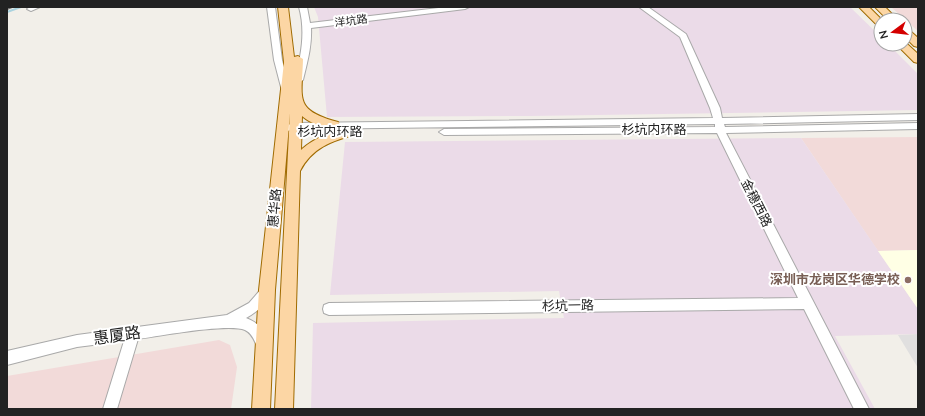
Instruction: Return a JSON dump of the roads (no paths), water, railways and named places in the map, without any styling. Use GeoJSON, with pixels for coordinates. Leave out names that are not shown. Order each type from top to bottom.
{"type":"FeatureCollection","features":[{"type":"Feature","properties":{"kind":"main road","name":"惠华路"},"geometry":{"type":"LineString","coordinates":[[283,7],[293,94]]}},
{"type":"Feature","properties":{"kind":"main road","name":"惠华路"},"geometry":{"type":"LineString","coordinates":[[261,409],[267,290],[291,130],[298,41],[292,7]]}},
{"type":"Feature","properties":{"kind":"main road"},"geometry":{"type":"LineString","coordinates":[[864,7],[873,16]]}},
{"type":"Feature","properties":{"kind":"main road"},"geometry":{"type":"LineString","coordinates":[[910,52],[918,60]]}},
{"type":"Feature","properties":{"kind":"main road"},"geometry":{"type":"LineString","coordinates":[[293,94],[306,115],[323,123],[334,125]]}},
{"type":"Feature","properties":{"kind":"main road","name":"惠华路"},"geometry":{"type":"LineString","coordinates":[[284,409],[294,170],[291,130]]}},
{"type":"Feature","properties":{"kind":"main road"},"geometry":{"type":"LineString","coordinates":[[294,170],[299,160],[316,144],[332,136],[350,132]]}},
{"type":"Feature","properties":{"kind":"street"},"geometry":{"type":"LineString","coordinates":[[271,7],[279,66],[293,94]]}},
{"type":"Feature","properties":{"kind":"street"},"geometry":{"type":"LineString","coordinates":[[293,94],[306,53],[308,26],[303,7]]}},
{"type":"Feature","properties":{"kind":"street","name":"洋坑路"},"geometry":{"type":"LineString","coordinates":[[308,26],[465,7]]}},
{"type":"Feature","properties":{"kind":"street","name":"金穗西路"},"geometry":{"type":"LineString","coordinates":[[643,7],[683,36],[715,108],[723,138],[862,409]]}},
{"type":"Feature","properties":{"kind":"street","name":"杉坑内环路"},"geometry":{"type":"LineString","coordinates":[[291,130],[350,132],[719,125],[918,117]]}},
{"type":"Feature","properties":{"kind":"street","name":"杉坑内环路"},"geometry":{"type":"LineString","coordinates":[[291,130],[334,125],[918,126]]}},
{"type":"Feature","properties":{"kind":"street"},"geometry":{"type":"LineString","coordinates":[[228,321],[254,307],[262,299],[267,290]]}},
{"type":"Feature","properties":{"kind":"street","name":"杉坑一路"},"geometry":{"type":"LineString","coordinates":[[329,309],[808,303]]}},
{"type":"Feature","properties":{"kind":"street"},"geometry":{"type":"LineString","coordinates":[[228,321],[242,322],[252,326],[260,334],[264,346]]}},
{"type":"Feature","properties":{"kind":"street","name":"惠厦路"},"geometry":{"type":"LineString","coordinates":[[7,358],[77,341],[228,321]]}},
{"type":"Feature","properties":{"kind":"street"},"geometry":{"type":"LineString","coordinates":[[110,409],[132,334]]}},
{"type":"Feature","properties":{"kind":"waterway"},"geometry":{"type":"LineString","coordinates":[[7,12],[21,7]]}},
{"type":"Feature","properties":{"kind":"railway"},"geometry":{"type":"LineString","coordinates":[[7,9],[12,7]]}},
{"type":"Feature","properties":{"kind":"place","name":"深圳市龙岗区华德学校"},"geometry":{"type":"Point","coordinates":[908,280]}}]}
